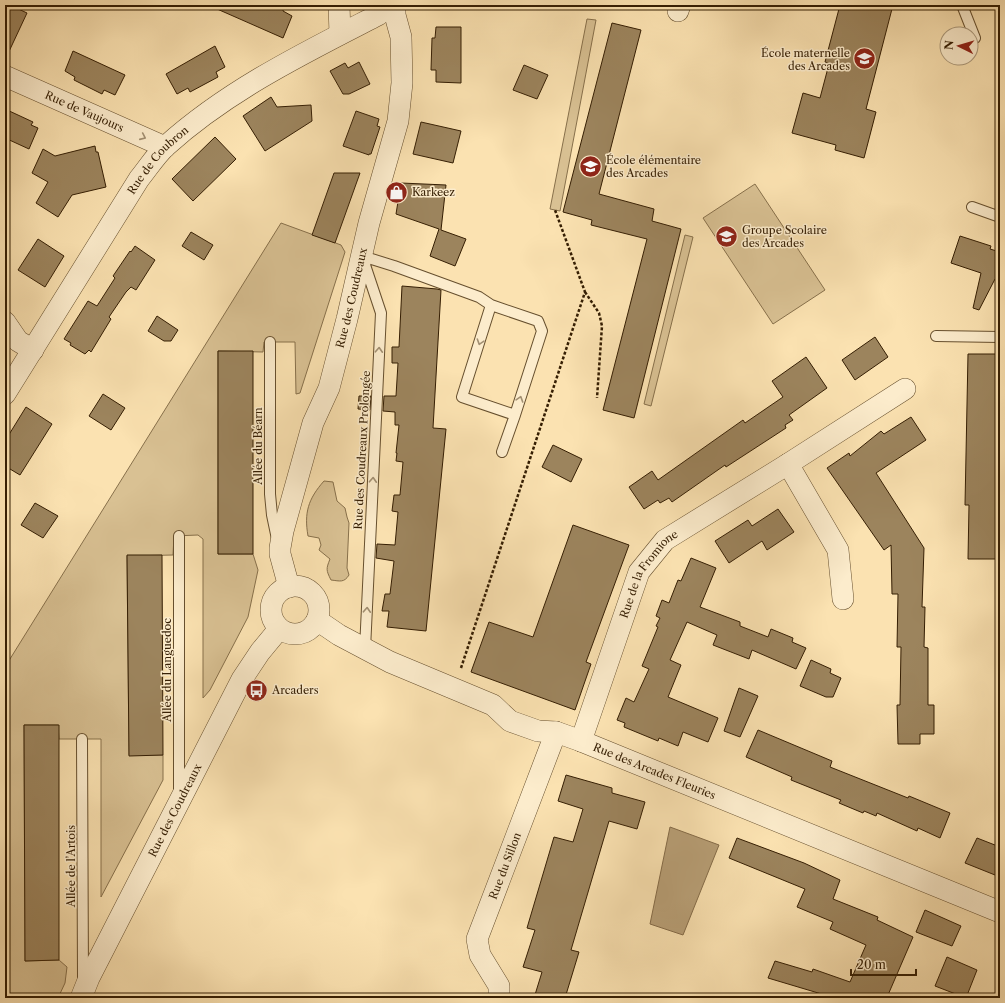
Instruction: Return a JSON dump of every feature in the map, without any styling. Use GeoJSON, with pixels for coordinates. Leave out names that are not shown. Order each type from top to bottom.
{"type":"FeatureCollection","features":[{"type":"Feature","properties":{"kind":"street"},"geometry":{"type":"LineString","coordinates":[[339,5],[340,34]]}},
{"type":"Feature","properties":{"kind":"street","name":"Rue de Coubron"},"geometry":{"type":"LineString","coordinates":[[5,394],[139,179],[165,147],[201,117],[246,86],[340,34],[378,15],[388,5]]}},
{"type":"Feature","properties":{"kind":"street","name":"Rue des Coudreaux"},"geometry":{"type":"LineString","coordinates":[[288,587],[282,565],[280,548],[285,525],[313,423],[329,388],[369,223],[398,121],[402,83],[401,37],[394,5]]}},
{"type":"Feature","properties":{"kind":"street","name":"Rue de Vaujours"},"geometry":{"type":"LineString","coordinates":[[5,76],[165,147]]}},
{"type":"Feature","properties":{"kind":"street"},"geometry":{"type":"LineString","coordinates":[[5,322],[18,341],[33,350]]}},
{"type":"Feature","properties":{"kind":"street","name":"Rue de la Fromione"},"geometry":{"type":"LineString","coordinates":[[581,741],[639,572],[665,540],[905,389]]}},
{"type":"Feature","properties":{"kind":"street"},"geometry":{"type":"LineString","coordinates":[[788,464],[838,550],[843,599]]}},
{"type":"Feature","properties":{"kind":"street"},"geometry":{"type":"LineString","coordinates":[[296,586],[304,588],[316,598],[319,612],[317,620],[308,631],[300,634],[293,634],[279,629],[274,623],[271,609],[273,601],[282,590],[288,587],[296,586]]}},
{"type":"Feature","properties":{"kind":"street","name":"Rue des Arcades Fleuries"},"geometry":{"type":"LineString","coordinates":[[317,620],[365,649],[397,665],[493,705],[510,721],[538,731],[556,732],[581,741],[1000,912]]}},
{"type":"Feature","properties":{"kind":"street","name":"Rue des Coudreaux"},"geometry":{"type":"LineString","coordinates":[[82,996],[89,978],[242,679],[260,652],[279,629]]}},
{"type":"Feature","properties":{"kind":"street","name":"Rue du Sillon"},"geometry":{"type":"LineString","coordinates":[[499,998],[499,986],[480,954],[477,939],[556,732]]}},
{"type":"Feature","properties":{"kind":"lane"},"geometry":{"type":"LineString","coordinates":[[962,5],[970,26]]}},
{"type":"Feature","properties":{"kind":"lane"},"geometry":{"type":"LineString","coordinates":[[972,207],[1000,217]]}},
{"type":"Feature","properties":{"kind":"lane"},"geometry":{"type":"LineString","coordinates":[[362,256],[480,296],[491,305],[538,321],[542,331],[502,452]]}},
{"type":"Feature","properties":{"kind":"lane","name":"Rue des Coudreaux Prolongée"},"geometry":{"type":"LineString","coordinates":[[362,256],[381,313],[365,649]]}},
{"type":"Feature","properties":{"kind":"lane"},"geometry":{"type":"LineString","coordinates":[[491,305],[462,397],[515,415]]}},
{"type":"Feature","properties":{"kind":"lane"},"geometry":{"type":"LineString","coordinates":[[936,336],[1000,337]]}},
{"type":"Feature","properties":{"kind":"lane","name":"Allée du Béarn"},"geometry":{"type":"LineString","coordinates":[[270,342],[270,494],[274,531],[280,548]]}},
{"type":"Feature","properties":{"kind":"lane","name":"Allée du Languedoc"},"geometry":{"type":"LineString","coordinates":[[178,803],[179,536]]}},
{"type":"Feature","properties":{"kind":"lane","name":"Allée de l'Artois"},"geometry":{"type":"LineString","coordinates":[[82,739],[82,996]]}},
{"type":"Feature","properties":{"kind":"path"},"geometry":{"type":"LineString","coordinates":[[555,210],[585,292],[599,313],[602,326],[596,398]]}},
{"type":"Feature","properties":{"kind":"path"},"geometry":{"type":"LineString","coordinates":[[460,670],[585,292]]}},
{"type":"Feature","properties":{"kind":"shaded area"},"geometry":{"type":"Polygon","coordinates":[[[587,19],[596,20],[560,211],[550,209],[587,19]]]}},
{"type":"Feature","properties":{"kind":"shaded area"},"geometry":{"type":"Polygon","coordinates":[[[755,184],[825,290],[773,324],[703,218],[755,184]]]}},
{"type":"Feature","properties":{"kind":"shaded area"},"geometry":{"type":"Polygon","coordinates":[[[281,223],[341,245],[345,252],[300,393],[296,394],[295,342],[264,342],[263,352],[218,351],[218,554],[253,554],[258,570],[248,617],[210,690],[203,698],[203,539],[198,535],[174,536],[173,555],[127,556],[129,755],[163,755],[163,780],[101,897],[101,739],[59,739],[58,725],[24,725],[25,961],[59,960],[67,967],[65,983],[58,998],[5,998],[5,667],[281,223]]]}},
{"type":"Feature","properties":{"kind":"shaded area"},"geometry":{"type":"Polygon","coordinates":[[[685,235],[693,237],[651,406],[644,404],[685,235]]]}},
{"type":"Feature","properties":{"kind":"shaded area"},"geometry":{"type":"Polygon","coordinates":[[[324,481],[333,482],[337,501],[345,508],[349,523],[347,568],[349,575],[342,581],[331,580],[327,570],[330,559],[319,550],[321,545],[319,538],[308,536],[308,507],[314,494],[324,481]]]}},
{"type":"Feature","properties":{"kind":"shaded area"},"geometry":{"type":"Polygon","coordinates":[[[670,827],[719,845],[683,935],[650,924],[670,827]]]}},
{"type":"Feature","properties":{"kind":"building"},"geometry":{"type":"Polygon","coordinates":[[[5,5],[10,5],[27,13],[5,60],[5,5]]]}},
{"type":"Feature","properties":{"kind":"building"},"geometry":{"type":"Polygon","coordinates":[[[208,5],[284,5],[283,11],[292,16],[283,38],[208,5]]]}},
{"type":"Feature","properties":{"kind":"building"},"geometry":{"type":"Polygon","coordinates":[[[840,5],[893,5],[866,109],[876,112],[864,158],[835,150],[836,145],[792,133],[803,93],[820,98],[829,64],[825,62],[840,5]]]}},
{"type":"Feature","properties":{"kind":"building"},"geometry":{"type":"Polygon","coordinates":[[[612,23],[641,30],[599,194],[654,209],[652,221],[681,229],[634,418],[603,410],[647,239],[591,225],[592,220],[563,212],[612,23]]]}},
{"type":"Feature","properties":{"kind":"building"},"geometry":{"type":"Polygon","coordinates":[[[436,27],[461,27],[461,83],[436,82],[436,70],[431,70],[432,38],[435,38],[436,27]]]}},
{"type":"Feature","properties":{"kind":"building"},"geometry":{"type":"Polygon","coordinates":[[[215,46],[225,67],[216,72],[218,77],[190,92],[188,88],[177,94],[166,74],[215,46]]]}},
{"type":"Feature","properties":{"kind":"building"},"geometry":{"type":"Polygon","coordinates":[[[73,51],[125,75],[115,95],[104,90],[102,94],[74,80],[75,77],[65,71],[73,51]]]}},
{"type":"Feature","properties":{"kind":"building"},"geometry":{"type":"Polygon","coordinates":[[[359,62],[370,84],[349,94],[343,94],[330,71],[345,63],[348,68],[359,62]]]}},
{"type":"Feature","properties":{"kind":"building"},"geometry":{"type":"Polygon","coordinates":[[[524,65],[548,75],[537,99],[513,90],[524,65]]]}},
{"type":"Feature","properties":{"kind":"building"},"geometry":{"type":"Polygon","coordinates":[[[271,97],[277,107],[311,105],[312,121],[265,151],[243,116],[271,97]]]}},
{"type":"Feature","properties":{"kind":"building"},"geometry":{"type":"Polygon","coordinates":[[[5,109],[33,122],[31,125],[38,128],[29,149],[5,138],[5,109]]]}},
{"type":"Feature","properties":{"kind":"building"},"geometry":{"type":"Polygon","coordinates":[[[356,111],[379,119],[377,126],[380,127],[371,154],[369,155],[343,146],[356,111]]]}},
{"type":"Feature","properties":{"kind":"building"},"geometry":{"type":"Polygon","coordinates":[[[421,122],[461,131],[453,163],[413,154],[421,122]]]}},
{"type":"Feature","properties":{"kind":"building"},"geometry":{"type":"Polygon","coordinates":[[[215,137],[236,159],[193,201],[172,179],[215,137]]]}},
{"type":"Feature","properties":{"kind":"building"},"geometry":{"type":"Polygon","coordinates":[[[95,146],[96,152],[98,152],[106,187],[72,195],[58,217],[36,203],[48,182],[32,173],[43,149],[55,156],[95,146]]]}},
{"type":"Feature","properties":{"kind":"building"},"geometry":{"type":"Polygon","coordinates":[[[334,173],[360,173],[335,243],[312,235],[334,173]]]}},
{"type":"Feature","properties":{"kind":"building"},"geometry":{"type":"Polygon","coordinates":[[[401,183],[446,185],[441,230],[466,239],[455,266],[430,256],[439,229],[396,214],[401,183]]]}},
{"type":"Feature","properties":{"kind":"building"},"geometry":{"type":"Polygon","coordinates":[[[191,232],[213,245],[204,260],[182,246],[191,232]]]}},
{"type":"Feature","properties":{"kind":"building"},"geometry":{"type":"Polygon","coordinates":[[[960,236],[991,246],[990,249],[1000,252],[1000,280],[995,279],[979,310],[973,308],[981,273],[951,263],[960,236]]]}},
{"type":"Feature","properties":{"kind":"building"},"geometry":{"type":"Polygon","coordinates":[[[38,239],[64,256],[45,287],[18,270],[38,239]]]}},
{"type":"Feature","properties":{"kind":"building"},"geometry":{"type":"Polygon","coordinates":[[[135,246],[155,260],[136,290],[131,287],[126,292],[109,317],[111,319],[91,352],[89,350],[85,354],[70,345],[71,343],[64,339],[88,301],[97,306],[115,278],[113,276],[135,246]]]}},
{"type":"Feature","properties":{"kind":"building"},"geometry":{"type":"Polygon","coordinates":[[[402,286],[441,290],[433,428],[446,429],[426,631],[387,627],[389,611],[382,611],[385,594],[390,594],[394,561],[376,558],[377,544],[395,545],[398,512],[392,511],[394,495],[400,495],[403,462],[396,461],[399,425],[395,425],[395,412],[383,411],[384,396],[396,396],[398,363],[392,363],[392,347],[399,347],[402,286]]]}},
{"type":"Feature","properties":{"kind":"building"},"geometry":{"type":"Polygon","coordinates":[[[157,316],[178,330],[171,341],[164,341],[148,331],[157,316]]]}},
{"type":"Feature","properties":{"kind":"building"},"geometry":{"type":"Polygon","coordinates":[[[875,337],[888,357],[855,380],[842,360],[875,337]]]}},
{"type":"Feature","properties":{"kind":"building"},"geometry":{"type":"Polygon","coordinates":[[[218,351],[253,351],[253,554],[218,554],[218,351]]]}},
{"type":"Feature","properties":{"kind":"building"},"geometry":{"type":"Polygon","coordinates":[[[968,354],[1000,354],[1000,559],[968,559],[969,505],[965,505],[968,354]]]}},
{"type":"Feature","properties":{"kind":"building"},"geometry":{"type":"Polygon","coordinates":[[[806,357],[827,388],[789,415],[793,420],[785,425],[786,428],[726,467],[725,465],[672,502],[669,498],[660,503],[658,500],[644,509],[629,487],[652,471],[658,480],[743,420],[745,423],[783,397],[772,381],[806,357]]]}},
{"type":"Feature","properties":{"kind":"building"},"geometry":{"type":"Polygon","coordinates":[[[103,394],[125,408],[111,430],[89,416],[103,394]]]}},
{"type":"Feature","properties":{"kind":"building"},"geometry":{"type":"Polygon","coordinates":[[[359,396],[371,396],[370,410],[358,409],[359,396]]]}},
{"type":"Feature","properties":{"kind":"building"},"geometry":{"type":"Polygon","coordinates":[[[26,407],[52,424],[20,475],[5,466],[5,441],[26,407]]]}},
{"type":"Feature","properties":{"kind":"building"},"geometry":{"type":"Polygon","coordinates":[[[911,417],[926,440],[876,473],[924,548],[922,607],[925,607],[924,647],[928,648],[928,705],[934,705],[934,734],[920,734],[920,744],[898,744],[897,705],[900,705],[901,647],[897,647],[898,594],[892,594],[891,545],[884,550],[827,468],[849,453],[850,456],[881,431],[884,434],[911,417]]]}},
{"type":"Feature","properties":{"kind":"building"},"geometry":{"type":"Polygon","coordinates":[[[553,445],[582,459],[571,482],[542,467],[553,445]]]}},
{"type":"Feature","properties":{"kind":"building"},"geometry":{"type":"Polygon","coordinates":[[[35,503],[58,516],[43,538],[21,525],[35,503]]]}},
{"type":"Feature","properties":{"kind":"building"},"geometry":{"type":"Polygon","coordinates":[[[778,509],[794,532],[767,550],[762,541],[729,563],[715,541],[748,520],[752,526],[778,509]]]}},
{"type":"Feature","properties":{"kind":"building"},"geometry":{"type":"Polygon","coordinates":[[[573,525],[629,545],[586,662],[591,664],[575,710],[471,672],[489,622],[533,637],[573,525]]]}},
{"type":"Feature","properties":{"kind":"building"},"geometry":{"type":"Polygon","coordinates":[[[127,555],[162,555],[163,755],[129,756],[127,555]]]}},
{"type":"Feature","properties":{"kind":"building"},"geometry":{"type":"Polygon","coordinates":[[[691,558],[716,568],[700,607],[740,622],[740,626],[768,637],[771,629],[793,638],[792,642],[806,648],[796,669],[752,650],[749,659],[713,645],[717,635],[687,622],[670,660],[681,665],[668,697],[718,718],[708,742],[683,732],[678,746],[659,738],[658,741],[624,727],[625,723],[617,720],[626,698],[634,702],[649,669],[642,666],[658,627],[656,626],[660,618],[656,616],[662,600],[669,603],[678,580],[681,581],[691,558]]]}},
{"type":"Feature","properties":{"kind":"building"},"geometry":{"type":"Polygon","coordinates":[[[811,660],[831,669],[830,673],[841,678],[833,697],[826,697],[800,686],[811,660]]]}},
{"type":"Feature","properties":{"kind":"building"},"geometry":{"type":"Polygon","coordinates":[[[739,688],[758,696],[740,737],[724,731],[739,688]]]}},
{"type":"Feature","properties":{"kind":"building"},"geometry":{"type":"Polygon","coordinates":[[[24,725],[59,725],[59,960],[25,961],[24,725]]]}},
{"type":"Feature","properties":{"kind":"building"},"geometry":{"type":"Polygon","coordinates":[[[758,730],[832,761],[830,767],[950,813],[940,838],[918,828],[917,831],[877,813],[876,816],[864,811],[863,813],[839,803],[841,800],[791,780],[792,777],[746,757],[758,730]]]}},
{"type":"Feature","properties":{"kind":"building"},"geometry":{"type":"Polygon","coordinates":[[[566,775],[612,788],[612,793],[645,802],[637,829],[609,821],[571,950],[579,952],[565,998],[534,998],[542,972],[523,967],[535,930],[527,928],[554,837],[573,842],[583,809],[558,801],[566,775]]]}},
{"type":"Feature","properties":{"kind":"building"},"geometry":{"type":"Polygon","coordinates":[[[737,838],[804,863],[840,880],[833,899],[878,917],[877,920],[913,937],[888,995],[890,995],[889,998],[835,998],[768,978],[775,961],[812,972],[813,969],[850,982],[866,945],[830,929],[833,922],[797,907],[805,889],[729,858],[737,838]]]}},
{"type":"Feature","properties":{"kind":"building"},"geometry":{"type":"Polygon","coordinates":[[[977,838],[1000,847],[1000,877],[965,863],[977,838]]]}},
{"type":"Feature","properties":{"kind":"building"},"geometry":{"type":"Polygon","coordinates":[[[925,910],[961,926],[952,946],[916,932],[925,910]]]}},
{"type":"Feature","properties":{"kind":"building"},"geometry":{"type":"Polygon","coordinates":[[[947,957],[977,970],[966,998],[935,986],[947,957]]]}},
{"type":"Feature","properties":{"kind":"place","name":"École maternelle des Arcades"},"geometry":{"type":"Point","coordinates":[865,59]}},
{"type":"Feature","properties":{"kind":"place","name":"École élémentaire des Arcades"},"geometry":{"type":"Point","coordinates":[590,166]}},
{"type":"Feature","properties":{"kind":"place","name":"Karkeez"},"geometry":{"type":"Point","coordinates":[397,192]}},
{"type":"Feature","properties":{"kind":"place","name":"Groupe Scolaire des Arcades"},"geometry":{"type":"Point","coordinates":[727,236]}},
{"type":"Feature","properties":{"kind":"place","name":"Arcaders"},"geometry":{"type":"Point","coordinates":[256,690]}}]}
